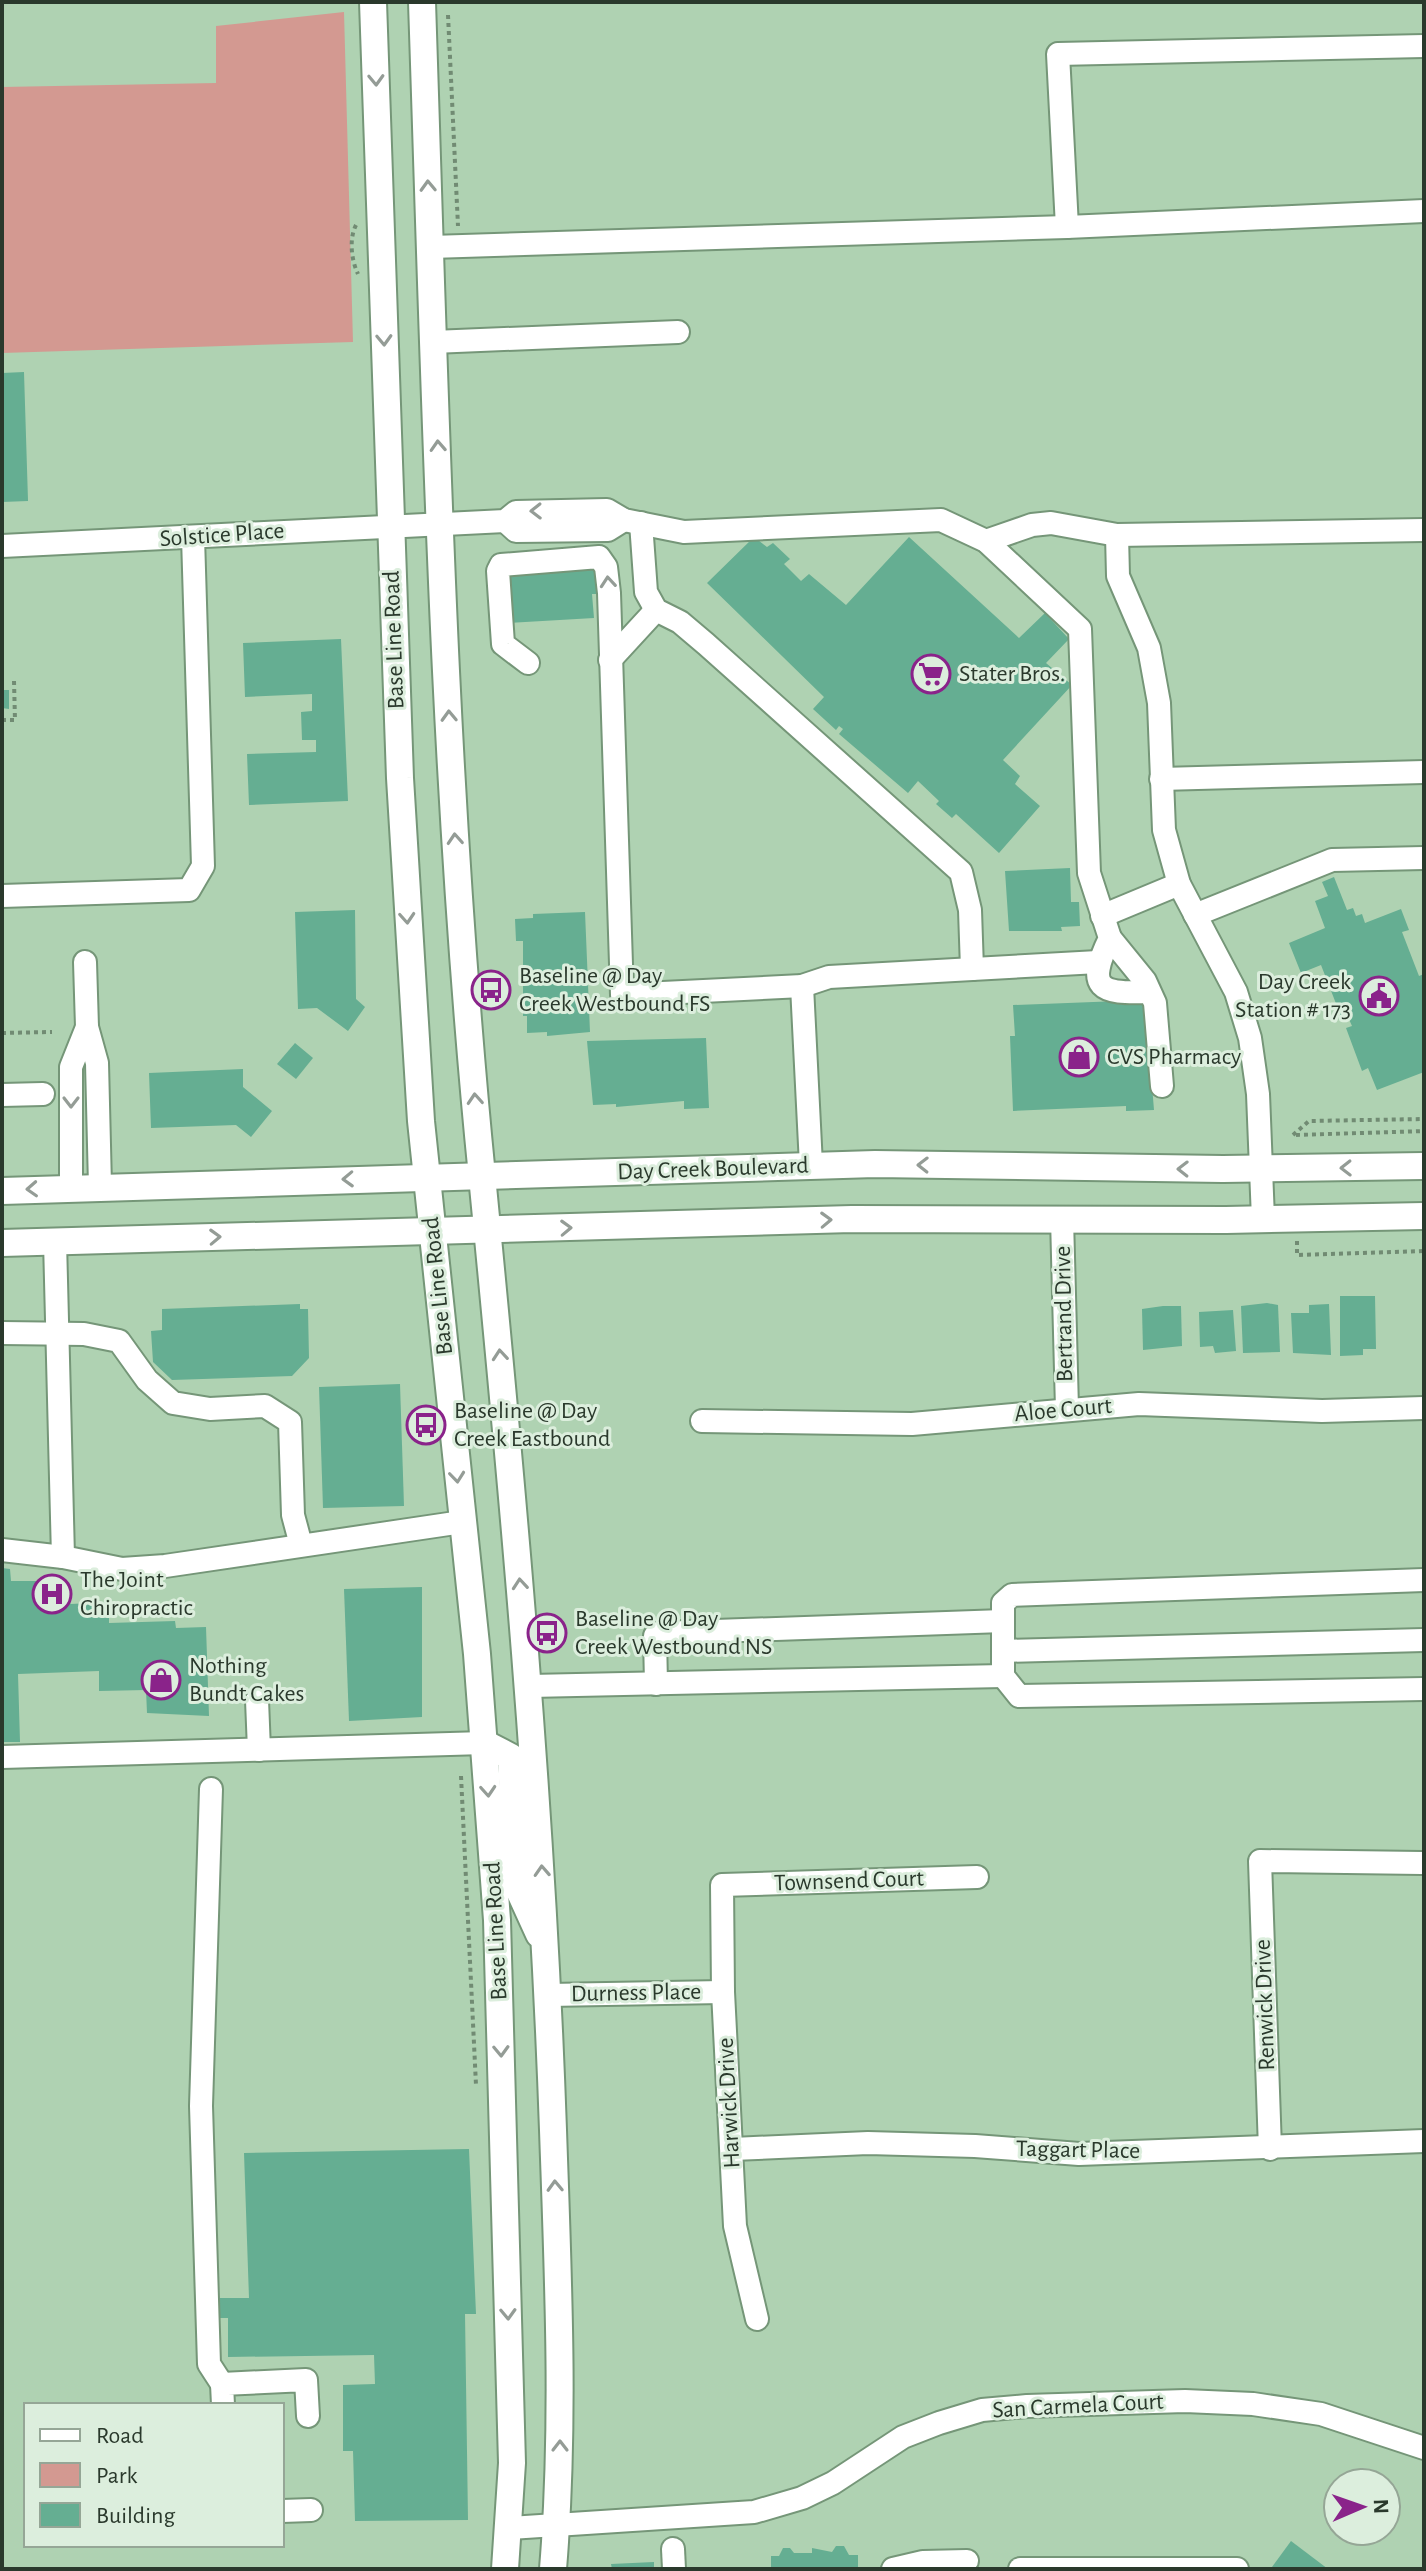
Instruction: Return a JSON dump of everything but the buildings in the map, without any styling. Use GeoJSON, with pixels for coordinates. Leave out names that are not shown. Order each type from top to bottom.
{"type":"FeatureCollection","features":[{"type":"Feature","properties":{"kind":"main road","name":"Base Line Road"},"geometry":{"type":"LineString","coordinates":[[373,2],[402,840],[426,1177],[484,1743],[497,1936],[512,2463],[505,2569]]}},
{"type":"Feature","properties":{"kind":"main road","name":"Base Line Road"},"geometry":{"type":"LineString","coordinates":[[422,2],[452,794],[482,1176],[530,1686],[546,1948],[559,2321],[553,2569]]}},
{"type":"Feature","properties":{"kind":"main road","name":"Day Creek Boulevard"},"geometry":{"type":"LineString","coordinates":[[2,1191],[811,1165],[1261,1169],[1424,1166]]}},
{"type":"Feature","properties":{"kind":"main road"},"geometry":{"type":"LineString","coordinates":[[2,1243],[852,1219],[1424,1216]]}},
{"type":"Feature","properties":{"kind":"main road"},"geometry":{"type":"LineString","coordinates":[[484,1743],[511,1757],[517,1886],[546,1948]]}},
{"type":"Feature","properties":{"kind":"street"},"geometry":{"type":"LineString","coordinates":[[1067,227],[1058,54],[1424,46]]}},
{"type":"Feature","properties":{"kind":"street"},"geometry":{"type":"LineString","coordinates":[[431,247],[1067,227],[1424,211]]}},
{"type":"Feature","properties":{"kind":"street"},"geometry":{"type":"LineString","coordinates":[[433,342],[678,332]]}},
{"type":"Feature","properties":{"kind":"street"},"geometry":{"type":"LineString","coordinates":[[972,969],[970,910],[961,872],[706,644],[680,622],[656,610],[646,592],[633,521],[684,532],[941,520],[986,541],[1080,629],[1089,873],[1106,927],[1155,1003],[1162,1086]]}},
{"type":"Feature","properties":{"kind":"street","name":"Solstice Place"},"geometry":{"type":"LineString","coordinates":[[2,546],[505,521],[516,531],[608,530],[633,521]]}},
{"type":"Feature","properties":{"kind":"street"},"geometry":{"type":"LineString","coordinates":[[986,541],[1032,525],[1051,523],[1117,535],[1424,530]]}},
{"type":"Feature","properties":{"kind":"street"},"geometry":{"type":"LineString","coordinates":[[1117,535],[1118,576],[1149,648],[1159,703],[1164,830],[1179,884],[1243,1010],[1254,1061],[1263,1219]]}},
{"type":"Feature","properties":{"kind":"street"},"geometry":{"type":"LineString","coordinates":[[2,896],[189,890],[203,866],[193,537]]}},
{"type":"Feature","properties":{"kind":"street"},"geometry":{"type":"LineString","coordinates":[[528,663],[503,644],[498,571],[501,565],[599,557],[606,567],[622,995],[802,986],[829,977],[1098,962]]}},
{"type":"Feature","properties":{"kind":"street"},"geometry":{"type":"LineString","coordinates":[[610,660],[656,610]]}},
{"type":"Feature","properties":{"kind":"street"},"geometry":{"type":"LineString","coordinates":[[1161,779],[1424,772]]}},
{"type":"Feature","properties":{"kind":"street"},"geometry":{"type":"LineString","coordinates":[[1195,915],[1332,860],[1424,858]]}},
{"type":"Feature","properties":{"kind":"street"},"geometry":{"type":"LineString","coordinates":[[1149,992],[1110,993],[1103,988],[1098,962],[1106,927],[1179,884]]}},
{"type":"Feature","properties":{"kind":"street"},"geometry":{"type":"LineString","coordinates":[[85,962],[87,1027],[97,1063],[100,1186]]}},
{"type":"Feature","properties":{"kind":"street"},"geometry":{"type":"LineString","coordinates":[[802,986],[811,1165]]}},
{"type":"Feature","properties":{"kind":"street"},"geometry":{"type":"LineString","coordinates":[[71,1187],[71,1067],[87,1027]]}},
{"type":"Feature","properties":{"kind":"street"},"geometry":{"type":"LineString","coordinates":[[2,1095],[43,1094]]}},
{"type":"Feature","properties":{"kind":"street","name":"Bertrand Drive"},"geometry":{"type":"LineString","coordinates":[[1062,1218],[1067,1409]]}},
{"type":"Feature","properties":{"kind":"street"},"geometry":{"type":"LineString","coordinates":[[55,1241],[63,1557]]}},
{"type":"Feature","properties":{"kind":"street"},"geometry":{"type":"LineString","coordinates":[[2,1333],[58,1333],[119,1341],[147,1380],[173,1403],[210,1409],[265,1406],[290,1422],[293,1515],[301,1545]]}},
{"type":"Feature","properties":{"kind":"street","name":"Aloe Court"},"geometry":{"type":"LineString","coordinates":[[702,1421],[912,1424],[1139,1404],[1322,1411],[1424,1408]]}},
{"type":"Feature","properties":{"kind":"street"},"geometry":{"type":"LineString","coordinates":[[2,1550],[63,1557],[122,1569],[462,1522]]}},
{"type":"Feature","properties":{"kind":"street"},"geometry":{"type":"LineString","coordinates":[[1424,1580],[1012,1595],[1003,1603],[1003,1676],[1019,1696],[1424,1689]]}},
{"type":"Feature","properties":{"kind":"street"},"geometry":{"type":"LineString","coordinates":[[656,1684],[655,1636],[659,1633],[1003,1621]]}},
{"type":"Feature","properties":{"kind":"street"},"geometry":{"type":"LineString","coordinates":[[1003,1651],[1424,1640]]}},
{"type":"Feature","properties":{"kind":"street"},"geometry":{"type":"LineString","coordinates":[[530,1686],[1003,1676]]}},
{"type":"Feature","properties":{"kind":"street"},"geometry":{"type":"LineString","coordinates":[[257,1700],[259,1750]]}},
{"type":"Feature","properties":{"kind":"street"},"geometry":{"type":"LineString","coordinates":[[2,1757],[484,1743]]}},
{"type":"Feature","properties":{"kind":"street"},"geometry":{"type":"LineString","coordinates":[[211,1789],[201,2106],[209,2364],[223,2394],[306,2380],[308,2416]]}},
{"type":"Feature","properties":{"kind":"street","name":"Renwick Drive"},"geometry":{"type":"LineString","coordinates":[[1270,2149],[1260,1861],[1422,1863]]}},
{"type":"Feature","properties":{"kind":"street","name":"Townsend Court"},"geometry":{"type":"LineString","coordinates":[[722,1885],[977,1877]]}},
{"type":"Feature","properties":{"kind":"street","name":"Harwick Drive"},"geometry":{"type":"LineString","coordinates":[[722,1885],[723,1992],[735,2226],[757,2319]]}},
{"type":"Feature","properties":{"kind":"street","name":"Durness Place"},"geometry":{"type":"LineString","coordinates":[[548,1995],[723,1992]]}},
{"type":"Feature","properties":{"kind":"street","name":"Taggart Place"},"geometry":{"type":"LineString","coordinates":[[733,2149],[868,2143],[975,2146],[1079,2154],[1424,2141]]}},
{"type":"Feature","properties":{"kind":"street","name":"San Carmela Court"},"geometry":{"type":"LineString","coordinates":[[510,2528],[754,2512],[802,2498],[833,2483],[903,2437],[939,2423],[982,2410],[1027,2406],[1185,2401],[1253,2404],[1321,2414],[1424,2448]]}},
{"type":"Feature","properties":{"kind":"street"},"geometry":{"type":"LineString","coordinates":[[284,2511],[311,2510]]}},
{"type":"Feature","properties":{"kind":"street"},"geometry":{"type":"LineString","coordinates":[[893,2569],[923,2562],[967,2561]]}},
{"type":"Feature","properties":{"kind":"street"},"geometry":{"type":"LineString","coordinates":[[1020,2569],[1237,2569]]}},
{"type":"Feature","properties":{"kind":"path"},"geometry":{"type":"LineString","coordinates":[[447,2],[458,246]]}},
{"type":"Feature","properties":{"kind":"path"},"geometry":{"type":"LineString","coordinates":[[2,720],[15,720],[14,681]]}},
{"type":"Feature","properties":{"kind":"path"},"geometry":{"type":"LineString","coordinates":[[2,1033],[52,1032]]}},
{"type":"Feature","properties":{"kind":"path"},"geometry":{"type":"LineString","coordinates":[[1424,1119],[1309,1121],[1293,1135],[1424,1131]]}},
{"type":"Feature","properties":{"kind":"path"},"geometry":{"type":"LineString","coordinates":[[1297,1255],[1424,1251]]}},
{"type":"Feature","properties":{"kind":"path"},"geometry":{"type":"LineString","coordinates":[[461,1775],[476,2085]]}},
{"type":"Feature","properties":{"kind":"green space"},"geometry":{"type":"Polygon","coordinates":[[[344,12],[353,342],[2,353],[2,87],[216,83],[216,26],[344,12]]]}},
{"type":"Feature","properties":{"kind":"place","name":"Stater Bros."},"geometry":{"type":"Point","coordinates":[931,674]}},
{"type":"Feature","properties":{"kind":"place","name":"Baseline @ Day Creek Westbound FS"},"geometry":{"type":"Point","coordinates":[491,990]}},
{"type":"Feature","properties":{"kind":"place","name":"Day Creek Station # 173"},"geometry":{"type":"Point","coordinates":[1379,996]}},
{"type":"Feature","properties":{"kind":"place","name":"CVS Pharmacy"},"geometry":{"type":"Point","coordinates":[1079,1057]}},
{"type":"Feature","properties":{"kind":"place","name":"Baseline @ Day Creek Eastbound"},"geometry":{"type":"Point","coordinates":[426,1425]}},
{"type":"Feature","properties":{"kind":"place","name":"The Joint Chiropractic"},"geometry":{"type":"Point","coordinates":[52,1594]}},
{"type":"Feature","properties":{"kind":"place","name":"Baseline @ Day Creek Westbound NS"},"geometry":{"type":"Point","coordinates":[547,1633]}},
{"type":"Feature","properties":{"kind":"place","name":"Nothing Bundt Cakes"},"geometry":{"type":"Point","coordinates":[161,1680]}}]}
